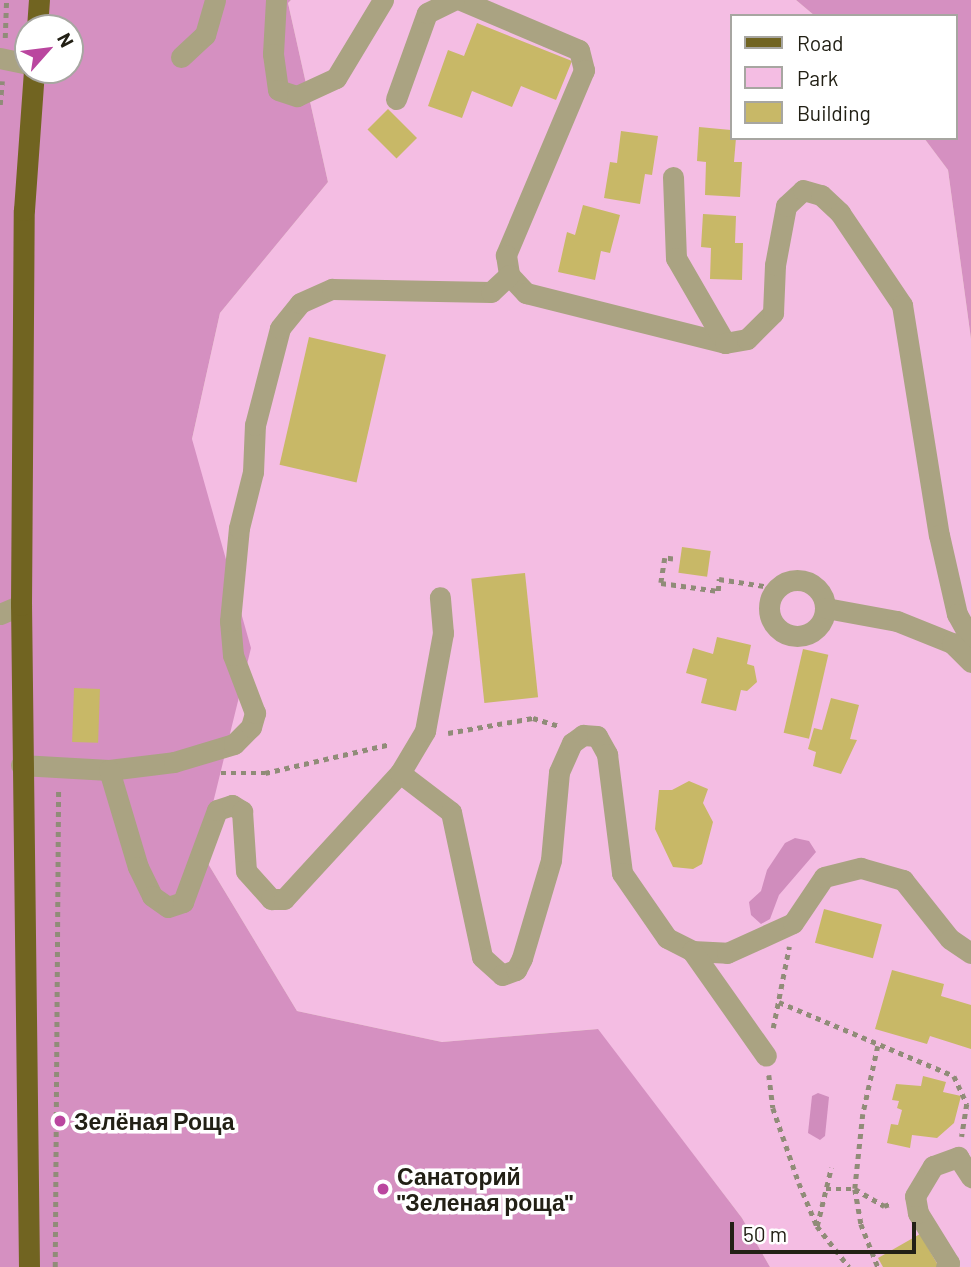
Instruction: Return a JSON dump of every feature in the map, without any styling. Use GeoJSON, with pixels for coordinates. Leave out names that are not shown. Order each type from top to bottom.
{"type":"FeatureCollection","features":[{"type":"Feature","properties":{"kind":"main road"},"geometry":{"type":"LineString","coordinates":[[29,1267],[21,605],[24,211],[33,84]]}},
{"type":"Feature","properties":{"kind":"lane"},"geometry":{"type":"LineString","coordinates":[[181,57],[205,36],[215,0]]}},
{"type":"Feature","properties":{"kind":"lane"},"geometry":{"type":"LineString","coordinates":[[276,0],[273,54],[278,90],[297,96],[336,78],[383,0]]}},
{"type":"Feature","properties":{"kind":"lane"},"geometry":{"type":"LineString","coordinates":[[396,99],[427,7],[454,0]]}},
{"type":"Feature","properties":{"kind":"lane"},"geometry":{"type":"LineString","coordinates":[[461,0],[579,50],[583,70],[506,255],[509,275],[526,293],[725,343],[747,339],[773,313],[786,206],[803,190],[821,195],[840,213],[902,305],[939,535],[957,614],[971,639]]}},
{"type":"Feature","properties":{"kind":"lane"},"geometry":{"type":"LineString","coordinates":[[673,177],[676,258],[725,343]]}},
{"type":"Feature","properties":{"kind":"lane"},"geometry":{"type":"LineString","coordinates":[[22,765],[58,771],[109,770],[174,762],[234,744],[251,727],[255,713],[233,655],[230,621],[239,528],[253,472],[255,425],[280,328],[300,303],[332,289],[491,292],[509,275]]}},
{"type":"Feature","properties":{"kind":"lane"},"geometry":{"type":"LineString","coordinates":[[802,579],[819,589],[826,608],[819,627],[802,637],[782,634],[769,618],[769,598],[777,588],[802,579]]}},
{"type":"Feature","properties":{"kind":"lane"},"geometry":{"type":"LineString","coordinates":[[109,770],[138,867],[152,896],[168,907],[183,902],[217,810],[232,805],[242,811],[246,871],[271,899],[284,899],[400,773],[421,738],[443,634],[440,597]]}},
{"type":"Feature","properties":{"kind":"lane"},"geometry":{"type":"LineString","coordinates":[[0,614],[21,605]]}},
{"type":"Feature","properties":{"kind":"lane"},"geometry":{"type":"LineString","coordinates":[[826,608],[897,621],[952,643],[971,662]]}},
{"type":"Feature","properties":{"kind":"lane"},"geometry":{"type":"LineString","coordinates":[[400,773],[451,812],[482,957],[502,975],[516,970],[522,958],[551,860],[559,772],[572,743],[583,735],[597,736],[607,754],[622,873],[667,938],[692,951],[727,953],[793,923],[824,877],[861,868],[903,880],[950,939],[971,953]]}},
{"type":"Feature","properties":{"kind":"lane"},"geometry":{"type":"LineString","coordinates":[[692,951],[766,1056]]}},
{"type":"Feature","properties":{"kind":"lane"},"geometry":{"type":"LineString","coordinates":[[946,1267],[949,1263],[918,1213],[915,1196],[933,1166],[958,1157],[971,1177]]}},
{"type":"Feature","properties":{"kind":"path"},"geometry":{"type":"LineString","coordinates":[[673,559],[665,558],[661,583],[718,591],[719,579],[777,588]]}},
{"type":"Feature","properties":{"kind":"path"},"geometry":{"type":"LineString","coordinates":[[213,772],[265,773],[421,738],[533,718],[597,736]]}},
{"type":"Feature","properties":{"kind":"path"},"geometry":{"type":"LineString","coordinates":[[55,1267],[58,771]]}},
{"type":"Feature","properties":{"kind":"path"},"geometry":{"type":"LineString","coordinates":[[793,923],[766,1056],[773,1108],[817,1226],[849,1267]]}},
{"type":"Feature","properties":{"kind":"path"},"geometry":{"type":"LineString","coordinates":[[779,1002],[954,1076],[967,1104],[958,1157]]}},
{"type":"Feature","properties":{"kind":"path"},"geometry":{"type":"LineString","coordinates":[[878,1046],[863,1114],[855,1189],[860,1224],[878,1267]]}},
{"type":"Feature","properties":{"kind":"path"},"geometry":{"type":"LineString","coordinates":[[817,1226],[831,1168]]}},
{"type":"Feature","properties":{"kind":"path"},"geometry":{"type":"LineString","coordinates":[[826,1189],[855,1189],[884,1206],[915,1196]]}},
{"type":"Feature","properties":{"kind":"green space"},"geometry":{"type":"Polygon","coordinates":[[[291,0],[796,0],[813,14],[730,14],[730,140],[926,140],[948,170],[971,339],[971,1267],[770,1267],[742,1218],[597,1029],[442,1042],[297,1011],[201,852],[192,439],[220,313],[328,182],[288,3],[291,0]]]}},
{"type":"Feature","properties":{"kind":"shaded area"},"geometry":{"type":"Polygon","coordinates":[[[0,0],[291,0],[288,3],[328,182],[220,313],[192,439],[251,648],[201,852],[297,1011],[442,1042],[598,1029],[742,1218],[770,1267],[0,1267],[0,0]]]}},
{"type":"Feature","properties":{"kind":"shaded area"},"geometry":{"type":"Polygon","coordinates":[[[796,0],[971,0],[971,339],[948,170],[926,140],[957,140],[957,14],[813,14],[796,0]]]}},
{"type":"Feature","properties":{"kind":"shaded area"},"geometry":{"type":"Polygon","coordinates":[[[795,838],[809,841],[816,852],[779,895],[770,919],[761,924],[751,915],[749,902],[761,891],[767,870],[785,843],[795,838]]]}},
{"type":"Feature","properties":{"kind":"shaded area"},"geometry":{"type":"Polygon","coordinates":[[[818,1093],[829,1097],[825,1136],[820,1140],[808,1133],[812,1096],[818,1093]]]}},
{"type":"Feature","properties":{"kind":"building"},"geometry":{"type":"Polygon","coordinates":[[[477,23],[572,61],[556,100],[521,86],[512,107],[472,91],[462,118],[428,106],[448,50],[464,56],[477,23]]]}},
{"type":"Feature","properties":{"kind":"building"},"geometry":{"type":"Polygon","coordinates":[[[388,109],[417,138],[396,158],[367,130],[388,109]]]}},
{"type":"Feature","properties":{"kind":"building"},"geometry":{"type":"Polygon","coordinates":[[[699,127],[730,130],[730,140],[736,140],[734,162],[742,162],[740,197],[705,195],[706,162],[697,161],[699,127]]]}},
{"type":"Feature","properties":{"kind":"building"},"geometry":{"type":"Polygon","coordinates":[[[621,131],[658,136],[652,175],[645,174],[640,204],[604,198],[610,162],[617,163],[621,131]]]}},
{"type":"Feature","properties":{"kind":"building"},"geometry":{"type":"Polygon","coordinates":[[[583,205],[620,215],[610,253],[601,251],[595,280],[558,272],[567,232],[575,235],[583,205]]]}},
{"type":"Feature","properties":{"kind":"building"},"geometry":{"type":"Polygon","coordinates":[[[703,214],[736,216],[735,243],[743,243],[742,280],[710,279],[711,248],[701,247],[703,214]]]}},
{"type":"Feature","properties":{"kind":"building"},"geometry":{"type":"Polygon","coordinates":[[[309,337],[386,355],[357,482],[280,465],[309,337]]]}},
{"type":"Feature","properties":{"kind":"building"},"geometry":{"type":"Polygon","coordinates":[[[682,547],[711,551],[707,577],[678,573],[682,547]]]}},
{"type":"Feature","properties":{"kind":"building"},"geometry":{"type":"Polygon","coordinates":[[[525,573],[538,697],[484,703],[471,579],[525,573]]]}},
{"type":"Feature","properties":{"kind":"building"},"geometry":{"type":"Polygon","coordinates":[[[717,637],[751,645],[747,664],[754,666],[757,682],[747,691],[741,690],[736,711],[701,703],[707,679],[686,673],[693,648],[713,654],[717,637]]]}},
{"type":"Feature","properties":{"kind":"building"},"geometry":{"type":"Polygon","coordinates":[[[803,649],[828,655],[809,739],[784,733],[803,649]]]}},
{"type":"Feature","properties":{"kind":"building"},"geometry":{"type":"Polygon","coordinates":[[[74,688],[100,689],[98,743],[72,742],[74,688]]]}},
{"type":"Feature","properties":{"kind":"building"},"geometry":{"type":"Polygon","coordinates":[[[831,698],[859,705],[850,739],[857,740],[841,774],[813,766],[816,752],[808,749],[814,728],[822,730],[831,698]]]}},
{"type":"Feature","properties":{"kind":"building"},"geometry":{"type":"Polygon","coordinates":[[[689,781],[708,789],[703,803],[713,822],[702,864],[693,869],[673,867],[655,829],[659,790],[672,790],[689,781]]]}},
{"type":"Feature","properties":{"kind":"building"},"geometry":{"type":"Polygon","coordinates":[[[824,909],[882,925],[873,958],[815,943],[824,909]]]}},
{"type":"Feature","properties":{"kind":"building"},"geometry":{"type":"Polygon","coordinates":[[[892,970],[944,984],[941,996],[971,1005],[971,1049],[930,1036],[927,1044],[875,1029],[892,970]]]}},
{"type":"Feature","properties":{"kind":"building"},"geometry":{"type":"Polygon","coordinates":[[[923,1076],[946,1082],[943,1092],[961,1096],[954,1123],[937,1138],[912,1135],[910,1148],[887,1143],[891,1124],[898,1125],[902,1110],[897,1108],[899,1101],[892,1100],[896,1084],[921,1086],[923,1076]]]}},
{"type":"Feature","properties":{"kind":"building"},"geometry":{"type":"Polygon","coordinates":[[[920,1234],[939,1267],[883,1267],[878,1258],[920,1234]]]}},
{"type":"Feature","properties":{"kind":"place","name":"Зелёная Роща"},"geometry":{"type":"Point","coordinates":[60,1121]}},
{"type":"Feature","properties":{"kind":"place","name":"Санаторий \"Зеленая роща\""},"geometry":{"type":"Point","coordinates":[383,1189]}}]}
